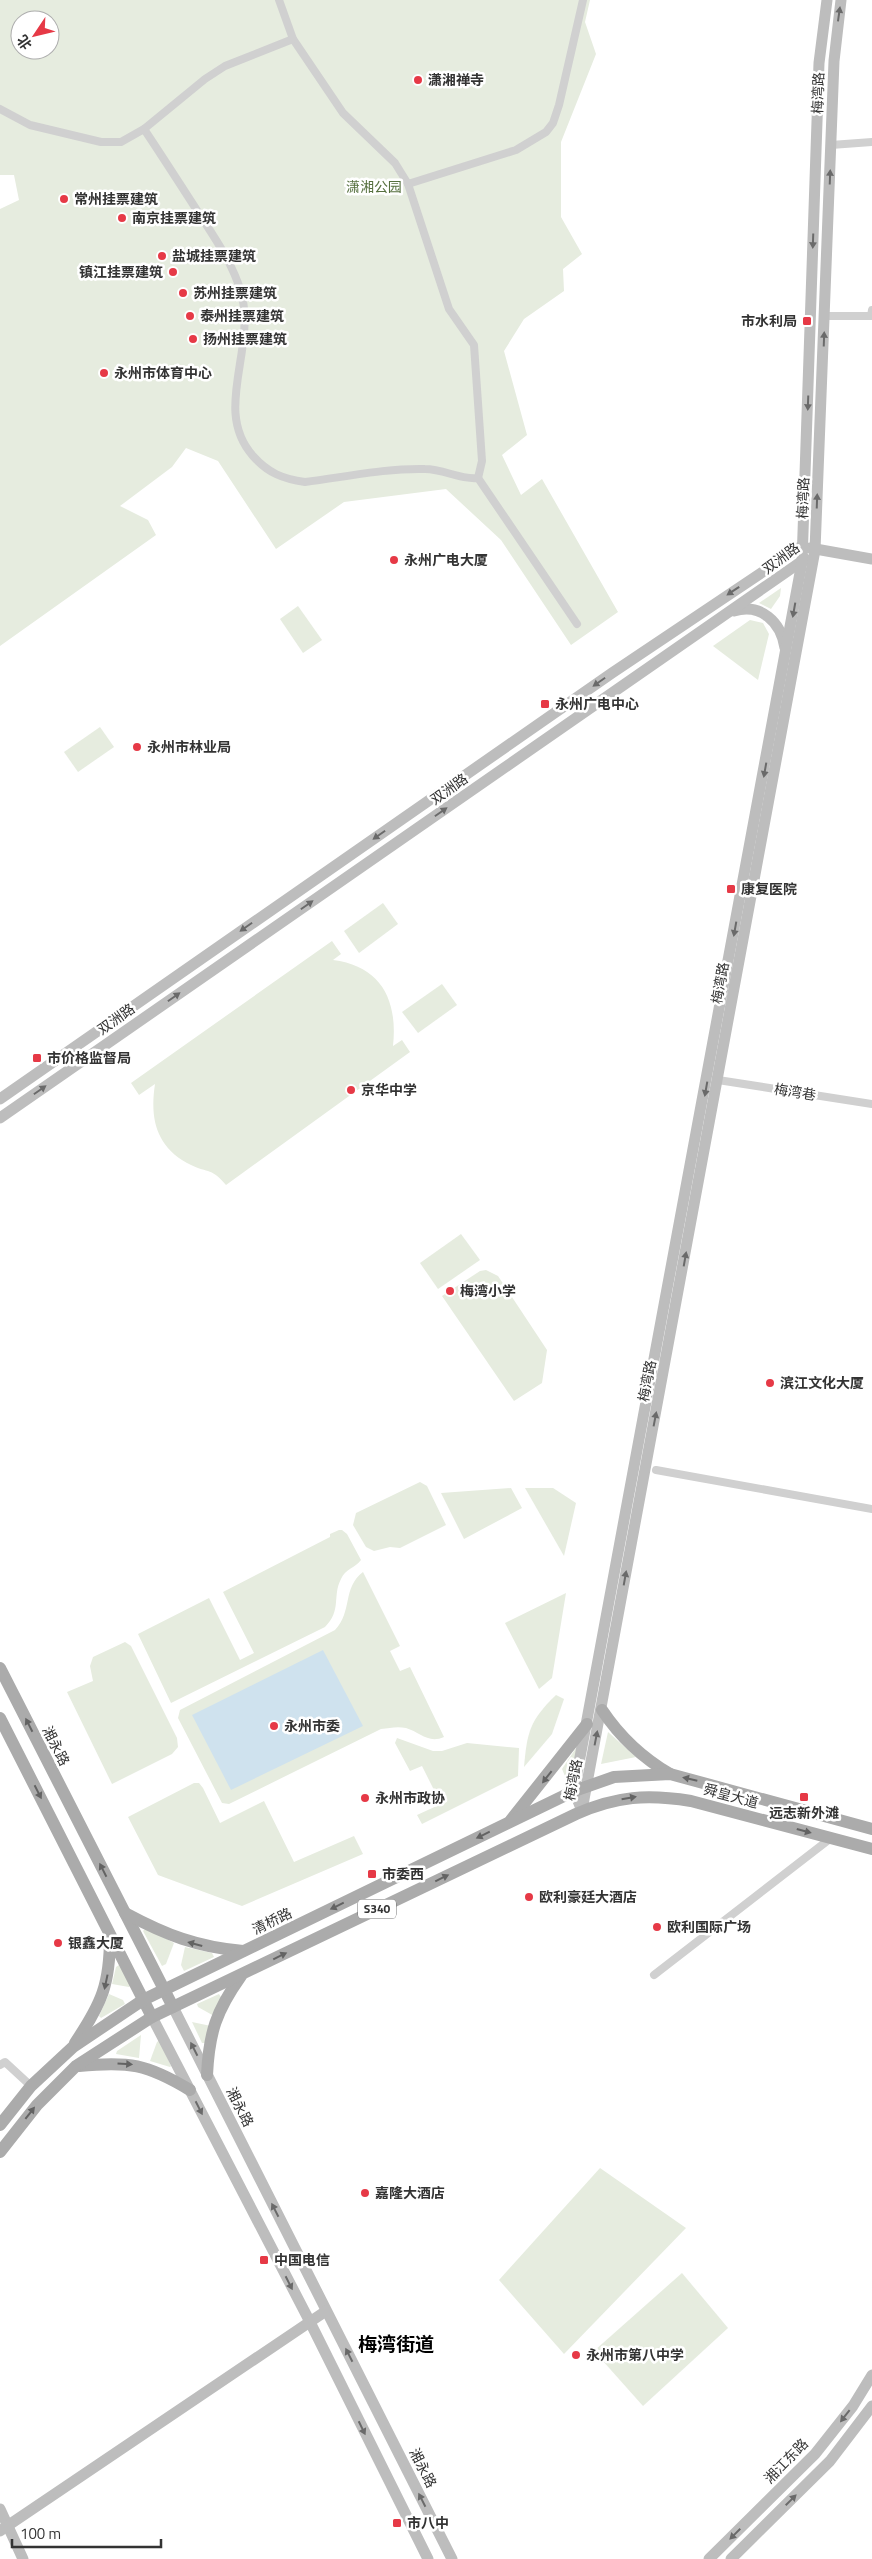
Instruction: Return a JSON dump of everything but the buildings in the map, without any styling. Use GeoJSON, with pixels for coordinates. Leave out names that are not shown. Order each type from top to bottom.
{"type":"FeatureCollection","features":[{"type":"Feature","properties":{"kind":"main road","name":"湘永路"},"geometry":{"type":"LineString","coordinates":[[0,1668],[173,2006]]}},
{"type":"Feature","properties":{"kind":"main road"},"geometry":{"type":"LineString","coordinates":[[508,1823],[594,1717],[641,1755],[670,1774]]}},
{"type":"Feature","properties":{"kind":"main road"},"geometry":{"type":"LineString","coordinates":[[0,1718],[152,2018],[80,2064],[37,2105],[0,2152]]}},
{"type":"Feature","properties":{"kind":"main road","name":"舜皇大道"},"geometry":{"type":"LineString","coordinates":[[586,1786],[614,1776],[670,1774],[872,1829]]}},
{"type":"Feature","properties":{"kind":"main road","name":"清桥路"},"geometry":{"type":"LineString","coordinates":[[0,2125],[31,2086],[73,2047],[144,2000],[586,1786]]}},
{"type":"Feature","properties":{"kind":"main road","name":"舜皇大道"},"geometry":{"type":"LineString","coordinates":[[582,1811],[609,1801],[636,1796],[663,1796],[707,1805],[872,1849]]}},
{"type":"Feature","properties":{"kind":"main road","name":"S340"},"geometry":{"type":"LineString","coordinates":[[152,2018],[173,2006],[582,1811]]}},
{"type":"Feature","properties":{"kind":"main road"},"geometry":{"type":"LineString","coordinates":[[125,1913],[182,1941],[210,1948],[241,1952],[245,1973],[223,2001],[208,2044],[207,2075]]}},
{"type":"Feature","properties":{"kind":"main road"},"geometry":{"type":"LineString","coordinates":[[80,2064],[73,2047],[95,2012],[106,1986],[110,1960],[110,1934]]}},
{"type":"Feature","properties":{"kind":"main road"},"geometry":{"type":"LineString","coordinates":[[80,2064],[137,2064],[162,2073],[190,2090]]}},
{"type":"Feature","properties":{"kind":"street"},"geometry":{"type":"LineString","coordinates":[[279,0],[293,39],[343,113],[395,163],[408,184],[449,309],[474,345],[482,461],[478,478],[577,624]]}},
{"type":"Feature","properties":{"kind":"street"},"geometry":{"type":"LineString","coordinates":[[408,184],[516,150],[546,132],[553,123],[583,0]]}},
{"type":"Feature","properties":{"kind":"street","name":"梅湾路"},"geometry":{"type":"LineString","coordinates":[[582,1811],[594,1717],[802,562],[819,63],[826,0]]}},
{"type":"Feature","properties":{"kind":"street","name":"梅湾路"},"geometry":{"type":"LineString","coordinates":[[582,1811],[574,1791],[594,1717],[718,1080],[816,550],[834,52],[841,0]]}},
{"type":"Feature","properties":{"kind":"street"},"geometry":{"type":"LineString","coordinates":[[0,109],[30,125],[101,142],[121,142],[144,129],[204,79],[225,66],[293,39]]}},
{"type":"Feature","properties":{"kind":"street"},"geometry":{"type":"LineString","coordinates":[[144,129],[224,253],[240,291],[246,326],[233,411],[236,430],[244,447],[258,462],[274,475],[306,482],[408,469],[442,470],[463,478],[478,478]]}},
{"type":"Feature","properties":{"kind":"street"},"geometry":{"type":"LineString","coordinates":[[831,145],[872,142]]}},
{"type":"Feature","properties":{"kind":"street"},"geometry":{"type":"LineString","coordinates":[[825,316],[871,316],[872,310]]}},
{"type":"Feature","properties":{"kind":"street","name":"双洲路"},"geometry":{"type":"LineString","coordinates":[[0,1098],[682,626],[803,545],[816,550],[802,562],[0,1118]]}},
{"type":"Feature","properties":{"kind":"street"},"geometry":{"type":"LineString","coordinates":[[816,550],[872,559]]}},
{"type":"Feature","properties":{"kind":"street"},"geometry":{"type":"LineString","coordinates":[[730,612],[749,608],[770,617],[782,636],[786,653]]}},
{"type":"Feature","properties":{"kind":"street"},"geometry":{"type":"LineString","coordinates":[[682,626],[691,639]]}},
{"type":"Feature","properties":{"kind":"street","name":"梅湾巷"},"geometry":{"type":"LineString","coordinates":[[718,1080],[872,1104]]}},
{"type":"Feature","properties":{"kind":"street"},"geometry":{"type":"LineString","coordinates":[[656,1470],[872,1509]]}},
{"type":"Feature","properties":{"kind":"street"},"geometry":{"type":"LineString","coordinates":[[654,1975],[831,1838]]}},
{"type":"Feature","properties":{"kind":"street","name":"湘永路"},"geometry":{"type":"LineString","coordinates":[[173,2006],[452,2559]]}},
{"type":"Feature","properties":{"kind":"street"},"geometry":{"type":"LineString","coordinates":[[152,2018],[310,2322],[428,2559]]}},
{"type":"Feature","properties":{"kind":"street"},"geometry":{"type":"LineString","coordinates":[[0,2065],[5,2062],[31,2086]]}},
{"type":"Feature","properties":{"kind":"street"},"geometry":{"type":"LineString","coordinates":[[4,2528],[326,2311]]}},
{"type":"Feature","properties":{"kind":"street","name":"湘江东路"},"geometry":{"type":"LineString","coordinates":[[709,2559],[815,2454],[852,2406],[872,2375]]}},
{"type":"Feature","properties":{"kind":"street"},"geometry":{"type":"LineString","coordinates":[[731,2559],[830,2461],[872,2406]]}},
{"type":"Feature","properties":{"kind":"street"},"geometry":{"type":"LineString","coordinates":[[0,2509],[4,2528],[23,2559]]}},
{"type":"Feature","properties":{"kind":"green space","name":"潇湘公园"},"geometry":{"type":"Polygon","coordinates":[[[0,0],[590,0],[585,22],[596,54],[561,142],[561,217],[582,254],[563,269],[564,291],[524,319],[504,351],[527,435],[502,455],[521,495],[542,479],[618,612],[571,645],[501,540],[446,489],[344,502],[276,549],[218,461],[186,448],[172,467],[120,506],[148,520],[156,535],[0,646],[0,209],[19,200],[14,175],[0,175],[0,0]]]}},
{"type":"Feature","properties":{"kind":"green space"},"geometry":{"type":"Polygon","coordinates":[[[781,588],[780,596],[771,609],[759,603],[781,588]]]}},
{"type":"Feature","properties":{"kind":"green space"},"geometry":{"type":"Polygon","coordinates":[[[298,606],[322,640],[303,653],[280,619],[298,606]]]}},
{"type":"Feature","properties":{"kind":"green space"},"geometry":{"type":"Polygon","coordinates":[[[750,620],[763,623],[769,634],[758,680],[713,646],[750,620]]]}},
{"type":"Feature","properties":{"kind":"green space"},"geometry":{"type":"Polygon","coordinates":[[[100,727],[114,747],[78,772],[64,752],[100,727]]]}},
{"type":"Feature","properties":{"kind":"green space"},"geometry":{"type":"Polygon","coordinates":[[[383,903],[398,924],[359,953],[344,931],[383,903]]]}},
{"type":"Feature","properties":{"kind":"green space"},"geometry":{"type":"Polygon","coordinates":[[[332,941],[341,954],[333,960],[350,964],[363,970],[383,988],[389,1000],[392,1014],[394,1029],[393,1046],[402,1040],[410,1052],[226,1185],[216,1175],[187,1163],[168,1148],[161,1139],[154,1119],[155,1084],[139,1095],[131,1083],[332,941]]]}},
{"type":"Feature","properties":{"kind":"green space"},"geometry":{"type":"Polygon","coordinates":[[[442,984],[457,1005],[418,1033],[402,1012],[442,984]]]}},
{"type":"Feature","properties":{"kind":"green space"},"geometry":{"type":"Polygon","coordinates":[[[461,1234],[480,1260],[438,1289],[420,1263],[461,1234]]]}},
{"type":"Feature","properties":{"kind":"green space"},"geometry":{"type":"Polygon","coordinates":[[[486,1270],[498,1276],[547,1350],[542,1383],[514,1401],[442,1296],[480,1271],[486,1270]]]}},
{"type":"Feature","properties":{"kind":"green space"},"geometry":{"type":"Polygon","coordinates":[[[420,1482],[427,1486],[446,1525],[400,1548],[390,1547],[374,1551],[366,1547],[353,1525],[356,1513],[420,1482]]]}},
{"type":"Feature","properties":{"kind":"green space"},"geometry":{"type":"Polygon","coordinates":[[[511,1488],[522,1508],[464,1539],[441,1493],[511,1488]]]}},
{"type":"Feature","properties":{"kind":"green space"},"geometry":{"type":"Polygon","coordinates":[[[525,1488],[553,1488],[576,1503],[564,1556],[525,1488]]]}},
{"type":"Feature","properties":{"kind":"green space"},"geometry":{"type":"Polygon","coordinates":[[[339,1530],[347,1534],[361,1560],[343,1576],[338,1585],[335,1609],[325,1627],[171,1703],[138,1634],[209,1598],[240,1660],[254,1653],[223,1592],[330,1537],[330,1534],[339,1530]]]}},
{"type":"Feature","properties":{"kind":"green space"},"geometry":{"type":"Polygon","coordinates":[[[363,1572],[400,1646],[390,1651],[400,1671],[410,1667],[444,1737],[433,1739],[424,1737],[403,1727],[381,1729],[229,1804],[222,1803],[178,1718],[180,1710],[335,1630],[341,1623],[352,1585],[363,1572]]]}},
{"type":"Feature","properties":{"kind":"green space"},"geometry":{"type":"Polygon","coordinates":[[[566,1593],[552,1678],[539,1689],[505,1623],[566,1593]]]}},
{"type":"Feature","properties":{"kind":"green space"},"geometry":{"type":"Polygon","coordinates":[[[125,1642],[131,1646],[177,1738],[178,1747],[172,1754],[112,1784],[67,1692],[93,1681],[90,1666],[93,1657],[125,1642]]]}},
{"type":"Feature","properties":{"kind":"green space"},"geometry":{"type":"Polygon","coordinates":[[[556,1695],[564,1699],[552,1734],[524,1767],[531,1727],[540,1712],[556,1695]]]}},
{"type":"Feature","properties":{"kind":"green space"},"geometry":{"type":"Polygon","coordinates":[[[608,1732],[636,1757],[601,1764],[608,1732]]]}},
{"type":"Feature","properties":{"kind":"green space"},"geometry":{"type":"Polygon","coordinates":[[[397,1738],[433,1751],[442,1751],[467,1743],[519,1748],[518,1776],[422,1824],[417,1815],[441,1804],[422,1766],[410,1771],[395,1743],[397,1738]]]}},
{"type":"Feature","properties":{"kind":"green space"},"geometry":{"type":"Polygon","coordinates":[[[578,1745],[573,1778],[567,1781],[562,1769],[578,1745]]]}},
{"type":"Feature","properties":{"kind":"green space"},"geometry":{"type":"Polygon","coordinates":[[[194,1783],[199,1783],[203,1788],[220,1823],[264,1801],[294,1862],[354,1836],[363,1854],[242,1906],[158,1875],[128,1817],[194,1783]]]}},
{"type":"Feature","properties":{"kind":"green space"},"geometry":{"type":"Polygon","coordinates":[[[146,1928],[174,1943],[166,1964],[162,1966],[143,1931],[146,1928]]]}},
{"type":"Feature","properties":{"kind":"green space"},"geometry":{"type":"Polygon","coordinates":[[[185,1947],[212,1953],[214,1957],[184,1971],[181,1965],[185,1947]]]}},
{"type":"Feature","properties":{"kind":"green space"},"geometry":{"type":"Polygon","coordinates":[[[119,1965],[131,1985],[129,1987],[112,1984],[116,1967],[119,1965]]]}},
{"type":"Feature","properties":{"kind":"green space"},"geometry":{"type":"Polygon","coordinates":[[[109,1994],[123,2000],[125,2004],[101,2018],[99,2016],[109,1994]]]}},
{"type":"Feature","properties":{"kind":"green space"},"geometry":{"type":"Polygon","coordinates":[[[219,1994],[221,1997],[214,2016],[198,2007],[197,2004],[219,1994]]]}},
{"type":"Feature","properties":{"kind":"green space"},"geometry":{"type":"Polygon","coordinates":[[[192,2022],[211,2026],[205,2043],[202,2043],[192,2022]]]}},
{"type":"Feature","properties":{"kind":"green space"},"geometry":{"type":"Polygon","coordinates":[[[141,2035],[139,2058],[116,2054],[117,2051],[141,2035]]]}},
{"type":"Feature","properties":{"kind":"green space"},"geometry":{"type":"Polygon","coordinates":[[[160,2040],[170,2067],[150,2061],[157,2042],[160,2040]]]}},
{"type":"Feature","properties":{"kind":"green space"},"geometry":{"type":"Polygon","coordinates":[[[600,2168],[686,2228],[564,2354],[499,2280],[600,2168]]]}},
{"type":"Feature","properties":{"kind":"green space"},"geometry":{"type":"Polygon","coordinates":[[[682,2273],[728,2328],[643,2406],[594,2351],[682,2273]]]}},
{"type":"Feature","properties":{"kind":"water"},"geometry":{"type":"Polygon","coordinates":[[[323,1650],[363,1726],[231,1790],[192,1715],[323,1650]]]}},
{"type":"Feature","properties":{"kind":"place","name":"潇湘禅寺"},"geometry":{"type":"Point","coordinates":[418,80]}},
{"type":"Feature","properties":{"kind":"place","name":"常州挂票建筑"},"geometry":{"type":"Point","coordinates":[64,199]}},
{"type":"Feature","properties":{"kind":"place","name":"南京挂票建筑"},"geometry":{"type":"Point","coordinates":[122,218]}},
{"type":"Feature","properties":{"kind":"place","name":"盐城挂票建筑"},"geometry":{"type":"Point","coordinates":[162,256]}},
{"type":"Feature","properties":{"kind":"place","name":"镇江挂票建筑"},"geometry":{"type":"Point","coordinates":[173,272]}},
{"type":"Feature","properties":{"kind":"place","name":"苏州挂票建筑"},"geometry":{"type":"Point","coordinates":[183,293]}},
{"type":"Feature","properties":{"kind":"place","name":"泰州挂票建筑"},"geometry":{"type":"Point","coordinates":[190,316]}},
{"type":"Feature","properties":{"kind":"place","name":"市水利局"},"geometry":{"type":"Point","coordinates":[807,321]}},
{"type":"Feature","properties":{"kind":"place","name":"扬州挂票建筑"},"geometry":{"type":"Point","coordinates":[193,339]}},
{"type":"Feature","properties":{"kind":"place","name":"永州市体育中心"},"geometry":{"type":"Point","coordinates":[104,373]}},
{"type":"Feature","properties":{"kind":"place","name":"永州广电大厦"},"geometry":{"type":"Point","coordinates":[394,560]}},
{"type":"Feature","properties":{"kind":"place","name":"永州广电中心"},"geometry":{"type":"Point","coordinates":[545,704]}},
{"type":"Feature","properties":{"kind":"place","name":"永州市林业局"},"geometry":{"type":"Point","coordinates":[137,747]}},
{"type":"Feature","properties":{"kind":"place","name":"康复医院"},"geometry":{"type":"Point","coordinates":[731,889]}},
{"type":"Feature","properties":{"kind":"place","name":"市价格监督局"},"geometry":{"type":"Point","coordinates":[37,1058]}},
{"type":"Feature","properties":{"kind":"place","name":"京华中学"},"geometry":{"type":"Point","coordinates":[351,1090]}},
{"type":"Feature","properties":{"kind":"place","name":"梅湾小学"},"geometry":{"type":"Point","coordinates":[450,1291]}},
{"type":"Feature","properties":{"kind":"place","name":"滨江文化大厦"},"geometry":{"type":"Point","coordinates":[770,1383]}},
{"type":"Feature","properties":{"kind":"place","name":"永州市委"},"geometry":{"type":"Point","coordinates":[274,1726]}},
{"type":"Feature","properties":{"kind":"place","name":"远志新外滩"},"geometry":{"type":"Point","coordinates":[804,1797]}},
{"type":"Feature","properties":{"kind":"place","name":"永州市政协"},"geometry":{"type":"Point","coordinates":[365,1798]}},
{"type":"Feature","properties":{"kind":"place","name":"市委西"},"geometry":{"type":"Point","coordinates":[372,1874]}},
{"type":"Feature","properties":{"kind":"place","name":"欧利豪廷大酒店"},"geometry":{"type":"Point","coordinates":[529,1897]}},
{"type":"Feature","properties":{"kind":"place","name":"欧利国际广场"},"geometry":{"type":"Point","coordinates":[657,1927]}},
{"type":"Feature","properties":{"kind":"place","name":"银鑫大厦"},"geometry":{"type":"Point","coordinates":[58,1943]}},
{"type":"Feature","properties":{"kind":"place","name":"嘉隆大酒店"},"geometry":{"type":"Point","coordinates":[365,2193]}},
{"type":"Feature","properties":{"kind":"place","name":"中国电信"},"geometry":{"type":"Point","coordinates":[264,2260]}},
{"type":"Feature","properties":{"kind":"place","name":"永州市第八中学"},"geometry":{"type":"Point","coordinates":[576,2355]}},
{"type":"Feature","properties":{"kind":"place","name":"市八中"},"geometry":{"type":"Point","coordinates":[397,2523]}},
{"type":"Feature","properties":{"kind":"district","name":"梅湾街道"},"geometry":{"type":"Point","coordinates":[396,2344]}}]}
